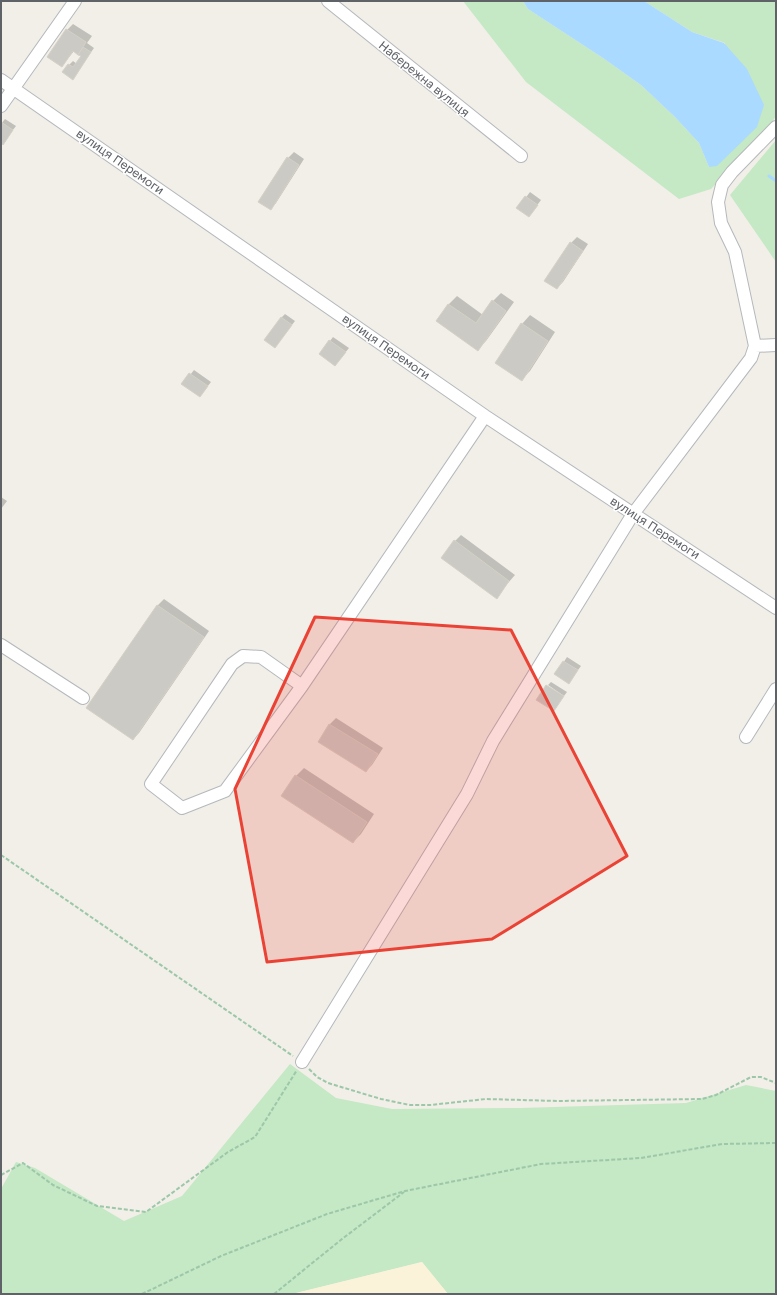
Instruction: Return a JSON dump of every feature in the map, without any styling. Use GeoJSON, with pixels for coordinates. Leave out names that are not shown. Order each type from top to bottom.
{"type":"FeatureCollection","features":[{"type":"Feature","properties":{"kind":"street"},"geometry":{"type":"LineString","coordinates":[[1,106],[75,1]]}},
{"type":"Feature","properties":{"kind":"street","name":"Набережна вулиця"},"geometry":{"type":"LineString","coordinates":[[328,1],[521,156]]}},
{"type":"Feature","properties":{"kind":"street","name":"вулиця Перемоги"},"geometry":{"type":"LineString","coordinates":[[1,80],[485,416],[776,608]]}},
{"type":"Feature","properties":{"kind":"street"},"geometry":{"type":"LineString","coordinates":[[302,1062],[467,794],[493,742],[633,514],[751,358],[755,346],[735,252],[721,222],[718,202],[722,185],[776,127]]}},
{"type":"Feature","properties":{"kind":"street"},"geometry":{"type":"LineString","coordinates":[[755,346],[776,345]]}},
{"type":"Feature","properties":{"kind":"street"},"geometry":{"type":"LineString","coordinates":[[302,686],[261,657],[243,656],[232,664],[151,784],[182,808],[225,791],[302,686],[485,416]]}},
{"type":"Feature","properties":{"kind":"street"},"geometry":{"type":"LineString","coordinates":[[1,645],[83,698]]}},
{"type":"Feature","properties":{"kind":"street"},"geometry":{"type":"LineString","coordinates":[[746,737],[776,689]]}},
{"type":"Feature","properties":{"kind":"path"},"geometry":{"type":"LineString","coordinates":[[1,855],[302,1062],[317,1077],[328,1083],[381,1099],[410,1105],[430,1105],[486,1099],[558,1101],[702,1098],[716,1096],[751,1077],[761,1077],[776,1083]]}},
{"type":"Feature","properties":{"kind":"path"},"geometry":{"type":"LineString","coordinates":[[1,1175],[22,1162],[53,1185],[97,1206],[146,1212],[228,1152],[255,1137],[302,1062]]}},
{"type":"Feature","properties":{"kind":"path"},"geometry":{"type":"LineString","coordinates":[[142,1294],[221,1256],[320,1217],[405,1191],[541,1164],[641,1158],[722,1144],[776,1143]]}},
{"type":"Feature","properties":{"kind":"path"},"geometry":{"type":"LineString","coordinates":[[274,1294],[342,1239],[405,1191]]}},
{"type":"Feature","properties":{"kind":"highlighted area"},"geometry":{"type":"Polygon","coordinates":[[[315,617],[511,630],[627,856],[492,939],[267,962],[235,789],[315,617]]]}},
{"type":"Feature","properties":{"kind":"green space"},"geometry":{"type":"Polygon","coordinates":[[[463,1],[523,1],[528,9],[641,85],[675,117],[699,143],[709,167],[725,43],[692,32],[644,1],[776,1],[776,116],[768,128],[711,189],[679,199],[526,82],[463,1]]]}},
{"type":"Feature","properties":{"kind":"green space"},"geometry":{"type":"Polygon","coordinates":[[[776,140],[776,262],[730,195],[776,140]]]}},
{"type":"Feature","properties":{"kind":"green space"},"geometry":{"type":"Polygon","coordinates":[[[290,1064],[336,1098],[392,1109],[521,1108],[686,1103],[746,1085],[776,1091],[776,1294],[448,1294],[422,1262],[292,1294],[1,1294],[1,1189],[16,1162],[35,1168],[124,1221],[182,1196],[290,1064]]]}},
{"type":"Feature","properties":{"kind":"sand"},"geometry":{"type":"Polygon","coordinates":[[[422,1262],[448,1294],[292,1294],[422,1262]]]}},
{"type":"Feature","properties":{"kind":"water"},"geometry":{"type":"Polygon","coordinates":[[[523,1],[644,1],[692,32],[724,43],[747,69],[764,105],[757,127],[717,166],[709,167],[699,143],[675,117],[641,85],[528,9],[523,1]]]}},
{"type":"Feature","properties":{"kind":"building"},"geometry":{"type":"Polygon","coordinates":[[[66,29],[86,42],[78,55],[73,51],[62,67],[47,57],[66,29]]]}},
{"type":"Feature","properties":{"kind":"building"},"geometry":{"type":"Polygon","coordinates":[[[83,47],[91,52],[73,80],[62,72],[68,64],[73,67],[81,56],[78,55],[83,47]]]}},
{"type":"Feature","properties":{"kind":"building"},"geometry":{"type":"Polygon","coordinates":[[[1,122],[13,130],[3,145],[1,143],[1,122]]]}},
{"type":"Feature","properties":{"kind":"building"},"geometry":{"type":"Polygon","coordinates":[[[287,157],[299,165],[271,210],[258,202],[287,157]]]}},
{"type":"Feature","properties":{"kind":"building"},"geometry":{"type":"Polygon","coordinates":[[[525,196],[538,205],[529,217],[516,208],[525,196]]]}},
{"type":"Feature","properties":{"kind":"building"},"geometry":{"type":"Polygon","coordinates":[[[570,242],[583,251],[557,289],[544,281],[570,242]]]}},
{"type":"Feature","properties":{"kind":"building"},"geometry":{"type":"Polygon","coordinates":[[[492,300],[506,311],[478,351],[436,321],[448,304],[476,323],[492,300]]]}},
{"type":"Feature","properties":{"kind":"building"},"geometry":{"type":"Polygon","coordinates":[[[281,317],[292,325],[275,348],[264,340],[281,317]]]}},
{"type":"Feature","properties":{"kind":"building"},"geometry":{"type":"Polygon","coordinates":[[[521,323],[548,341],[522,381],[495,363],[521,323]]]}},
{"type":"Feature","properties":{"kind":"building"},"geometry":{"type":"Polygon","coordinates":[[[329,340],[346,352],[335,366],[319,354],[329,340]]]}},
{"type":"Feature","properties":{"kind":"building"},"geometry":{"type":"Polygon","coordinates":[[[189,373],[208,386],[200,397],[181,384],[189,373]]]}},
{"type":"Feature","properties":{"kind":"building"},"geometry":{"type":"Polygon","coordinates":[[[454,540],[509,581],[497,599],[441,558],[454,540]]]}},
{"type":"Feature","properties":{"kind":"building"},"geometry":{"type":"Polygon","coordinates":[[[157,605],[204,637],[133,740],[86,708],[157,605]]]}},
{"type":"Feature","properties":{"kind":"building"},"geometry":{"type":"Polygon","coordinates":[[[563,661],[578,670],[569,684],[554,674],[563,661]]]}},
{"type":"Feature","properties":{"kind":"building"},"geometry":{"type":"Polygon","coordinates":[[[546,685],[564,696],[554,711],[536,700],[546,685]]]}},
{"type":"Feature","properties":{"kind":"building"},"geometry":{"type":"Polygon","coordinates":[[[329,724],[378,754],[366,772],[318,742],[329,724]]]}},
{"type":"Feature","properties":{"kind":"building"},"geometry":{"type":"Polygon","coordinates":[[[295,775],[367,822],[353,843],[281,796],[295,775]]]}},
{"type":"Feature","properties":{"kind":"waterway"},"geometry":{"type":"LineString","coordinates":[[769,176],[776,181]]}}]}
